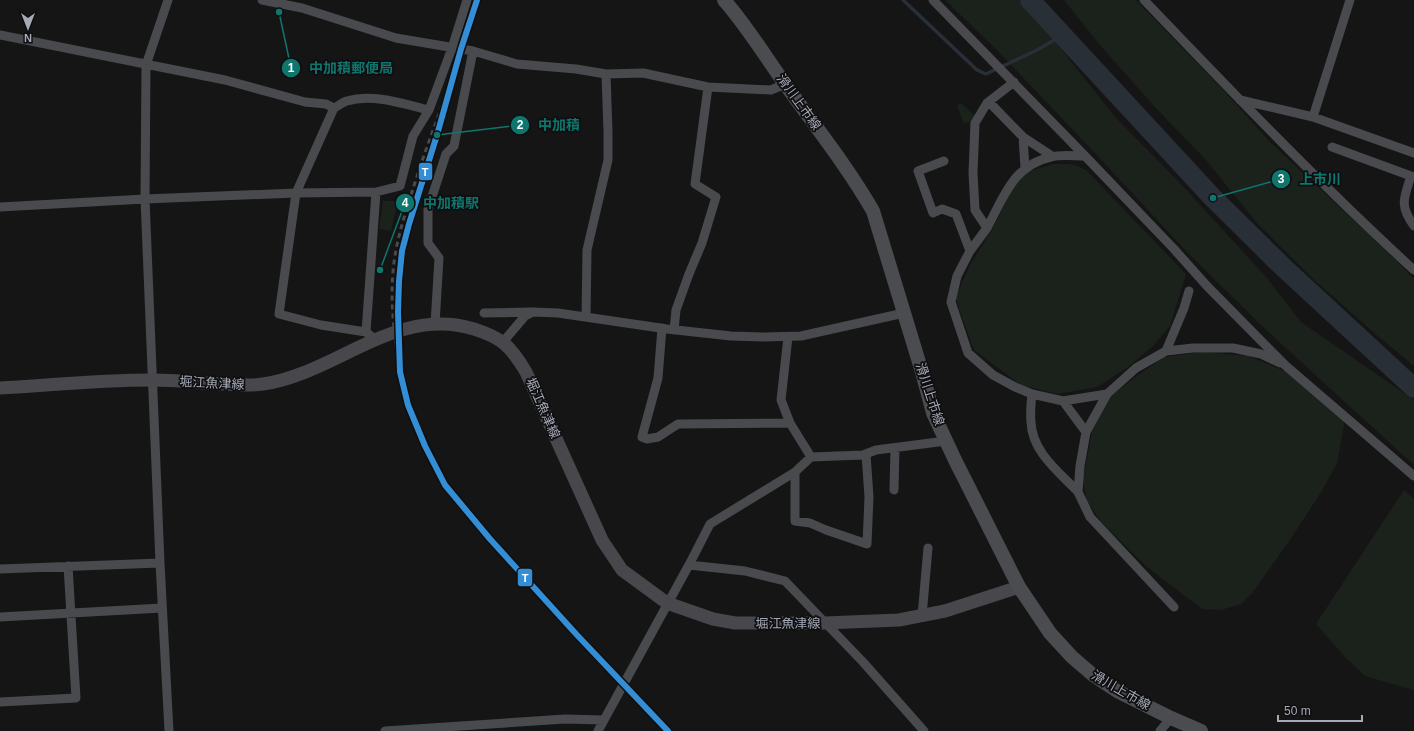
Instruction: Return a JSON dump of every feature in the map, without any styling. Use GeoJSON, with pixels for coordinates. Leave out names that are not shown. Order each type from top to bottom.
{"type":"FeatureCollection","features":[{"type":"Feature","properties":{"kind":"main road","name":"滑川上市線"},"geometry":{"type":"LineString","coordinates":[[724,0],[736,14],[824,136],[874,211],[933,413],[1019,587],[1050,632],[1072,657],[1093,675],[1117,691],[1201,731]]}},
{"type":"Feature","properties":{"kind":"main road","name":"堀江魚津線"},"geometry":{"type":"LineString","coordinates":[[0,388],[152,380],[262,385],[283,380],[304,372],[371,336],[435,324],[459,324],[484,332],[503,342],[514,352],[526,372],[602,540],[622,570],[667,603],[712,619],[736,623],[825,623],[899,620],[945,611],[1019,587]]}},
{"type":"Feature","properties":{"kind":"street"},"geometry":{"type":"LineString","coordinates":[[168,0],[146,65],[145,199],[162,608],[169,731]]}},
{"type":"Feature","properties":{"kind":"street"},"geometry":{"type":"LineString","coordinates":[[262,0],[302,8],[396,38],[473,51],[517,64],[576,69],[606,74],[643,74],[708,87],[771,90],[786,84]]}},
{"type":"Feature","properties":{"kind":"street"},"geometry":{"type":"LineString","coordinates":[[0,207],[145,199],[296,193],[376,192],[400,186],[413,136],[429,110],[452,48],[467,0]]}},
{"type":"Feature","properties":{"kind":"street"},"geometry":{"type":"LineString","coordinates":[[933,0],[1014,82],[1174,249],[1207,286],[1286,366],[1414,476]]}},
{"type":"Feature","properties":{"kind":"street"},"geometry":{"type":"LineString","coordinates":[[1144,0],[1239,100],[1363,223],[1414,270]]}},
{"type":"Feature","properties":{"kind":"street"},"geometry":{"type":"LineString","coordinates":[[1313,118],[1350,0]]}},
{"type":"Feature","properties":{"kind":"street"},"geometry":{"type":"LineString","coordinates":[[0,36],[225,80],[305,102],[326,104],[334,108],[341,106],[345,101],[362,98],[387,101],[429,110]]}},
{"type":"Feature","properties":{"kind":"street"},"geometry":{"type":"LineString","coordinates":[[435,324],[439,258],[428,242],[428,209],[446,154],[454,146],[473,51]]}},
{"type":"Feature","properties":{"kind":"street"},"geometry":{"type":"LineString","coordinates":[[586,317],[587,250],[608,160],[606,74]]}},
{"type":"Feature","properties":{"kind":"street"},"geometry":{"type":"LineString","coordinates":[[987,228],[975,210],[973,172],[975,123],[989,102],[1014,82]]}},
{"type":"Feature","properties":{"kind":"street"},"geometry":{"type":"LineString","coordinates":[[674,330],[676,310],[702,244],[716,197],[695,184],[708,87]]}},
{"type":"Feature","properties":{"kind":"street"},"geometry":{"type":"LineString","coordinates":[[1239,100],[1313,118],[1414,153]]}},
{"type":"Feature","properties":{"kind":"street"},"geometry":{"type":"LineString","coordinates":[[989,102],[1023,137],[1052,156]]}},
{"type":"Feature","properties":{"kind":"street"},"geometry":{"type":"LineString","coordinates":[[334,108],[296,193],[279,314],[321,326],[371,336],[376,192]]}},
{"type":"Feature","properties":{"kind":"street"},"geometry":{"type":"LineString","coordinates":[[1023,137],[1025,168]]}},
{"type":"Feature","properties":{"kind":"street"},"geometry":{"type":"LineString","coordinates":[[1332,147],[1413,174],[1403,201],[1407,216],[1414,226]]}},
{"type":"Feature","properties":{"kind":"street"},"geometry":{"type":"LineString","coordinates":[[1085,156],[1052,156],[1031,163],[1013,179],[987,228],[970,251],[957,276],[951,302],[968,353],[993,375],[1032,394],[1063,401],[1107,394]]}},
{"type":"Feature","properties":{"kind":"street"},"geometry":{"type":"LineString","coordinates":[[944,161],[918,171],[933,213],[942,209],[956,214],[970,251]]}},
{"type":"Feature","properties":{"kind":"street"},"geometry":{"type":"LineString","coordinates":[[1166,351],[1184,308],[1189,291]]}},
{"type":"Feature","properties":{"kind":"street"},"geometry":{"type":"LineString","coordinates":[[503,342],[525,316],[533,312]]}},
{"type":"Feature","properties":{"kind":"street"},"geometry":{"type":"LineString","coordinates":[[484,314],[533,312],[586,317],[674,330],[731,336],[788,338],[904,313]]}},
{"type":"Feature","properties":{"kind":"street"},"geometry":{"type":"LineString","coordinates":[[662,328],[658,378],[642,437],[647,439],[658,437],[678,424],[790,423]]}},
{"type":"Feature","properties":{"kind":"street"},"geometry":{"type":"LineString","coordinates":[[788,338],[780,400],[790,423],[811,457]]}},
{"type":"Feature","properties":{"kind":"street"},"geometry":{"type":"LineString","coordinates":[[1078,492],[1080,466],[1086,432],[1107,394],[1136,368],[1166,351],[1193,348],[1233,348],[1261,354],[1286,366]]}},
{"type":"Feature","properties":{"kind":"street"},"geometry":{"type":"LineString","coordinates":[[1032,394],[1030,423],[1034,440],[1044,456],[1078,492],[1090,517],[1174,606]]}},
{"type":"Feature","properties":{"kind":"street"},"geometry":{"type":"LineString","coordinates":[[1063,401],[1086,432]]}},
{"type":"Feature","properties":{"kind":"street"},"geometry":{"type":"LineString","coordinates":[[598,731],[710,524],[795,472],[811,457],[866,454],[876,450],[946,441]]}},
{"type":"Feature","properties":{"kind":"street"},"geometry":{"type":"LineString","coordinates":[[894,490],[895,448]]}},
{"type":"Feature","properties":{"kind":"street"},"geometry":{"type":"LineString","coordinates":[[795,472],[795,521],[810,523],[867,544],[869,497],[866,454]]}},
{"type":"Feature","properties":{"kind":"street"},"geometry":{"type":"LineString","coordinates":[[922,616],[928,548]]}},
{"type":"Feature","properties":{"kind":"street"},"geometry":{"type":"LineString","coordinates":[[0,569],[160,562]]}},
{"type":"Feature","properties":{"kind":"street"},"geometry":{"type":"LineString","coordinates":[[689,565],[745,571],[785,581],[863,662],[924,731]]}},
{"type":"Feature","properties":{"kind":"street"},"geometry":{"type":"LineString","coordinates":[[0,702],[76,698],[68,566]]}},
{"type":"Feature","properties":{"kind":"street"},"geometry":{"type":"LineString","coordinates":[[0,617],[162,608]]}},
{"type":"Feature","properties":{"kind":"street"},"geometry":{"type":"LineString","coordinates":[[1160,731],[1171,718]]}},
{"type":"Feature","properties":{"kind":"street"},"geometry":{"type":"LineString","coordinates":[[385,731],[565,719],[604,720]]}},
{"type":"Feature","properties":{"kind":"shaded area"},"geometry":{"type":"Polygon","coordinates":[[[945,0],[1019,0],[1039,21],[1116,118],[1180,183],[1267,278],[1301,322],[1414,400],[1414,465],[1263,327],[1187,252],[995,48],[945,0]]]}},
{"type":"Feature","properties":{"kind":"shaded area"},"geometry":{"type":"Polygon","coordinates":[[[1064,0],[1136,0],[1225,92],[1269,141],[1396,260],[1414,279],[1414,366],[1312,278],[1256,222],[1205,159],[1153,105],[1099,44],[1064,0]]]}},
{"type":"Feature","properties":{"kind":"shaded area"},"geometry":{"type":"Polygon","coordinates":[[[961,103],[974,115],[971,121],[964,124],[957,106],[961,103]]]}},
{"type":"Feature","properties":{"kind":"shaded area"},"geometry":{"type":"Polygon","coordinates":[[[1053,164],[1072,164],[1086,170],[1186,274],[1170,326],[1154,345],[1128,367],[1097,387],[1057,394],[1021,385],[974,350],[959,309],[956,296],[971,263],[992,230],[1014,186],[1027,172],[1053,164]]]}},
{"type":"Feature","properties":{"kind":"shaded area"},"geometry":{"type":"Polygon","coordinates":[[[383,201],[398,201],[391,231],[379,229],[383,201]]]}},
{"type":"Feature","properties":{"kind":"shaded area"},"geometry":{"type":"Polygon","coordinates":[[[1204,352],[1248,356],[1285,371],[1345,420],[1337,463],[1323,489],[1290,540],[1253,592],[1241,604],[1221,610],[1202,609],[1147,567],[1102,523],[1087,501],[1083,480],[1092,431],[1109,398],[1164,357],[1204,352]]]}},
{"type":"Feature","properties":{"kind":"shaded area"},"geometry":{"type":"Polygon","coordinates":[[[1404,490],[1414,499],[1414,690],[1365,676],[1346,658],[1316,624],[1404,490]]]}},
{"type":"Feature","properties":{"kind":"waterway"},"geometry":{"type":"LineString","coordinates":[[903,0],[977,70],[986,74],[1037,50],[1063,35]]}},
{"type":"Feature","properties":{"kind":"waterway"},"geometry":{"type":"LineString","coordinates":[[1030,0],[1213,198],[1283,267],[1414,388]]}},
{"type":"Feature","properties":{"kind":"railway"},"geometry":{"type":"LineString","coordinates":[[400,372],[395,335],[392,285],[397,243],[402,223],[432,132],[456,70]]}},
{"type":"Feature","properties":{"kind":"transit line","name":"T"},"geometry":{"type":"LineString","coordinates":[[477,0],[461,49],[402,251],[398,312],[400,372],[408,405],[425,446],[445,485],[490,539],[577,635],[668,731]]}},
{"type":"Feature","properties":{"kind":"place","name":"中加積郵便局"},"geometry":{"type":"Point","coordinates":[279,12]}},
{"type":"Feature","properties":{"kind":"place","name":"中加積"},"geometry":{"type":"Point","coordinates":[437,135]}},
{"type":"Feature","properties":{"kind":"place","name":"上市川"},"geometry":{"type":"Point","coordinates":[1213,198]}},
{"type":"Feature","properties":{"kind":"place","name":"中加積駅"},"geometry":{"type":"Point","coordinates":[380,270]}}]}
